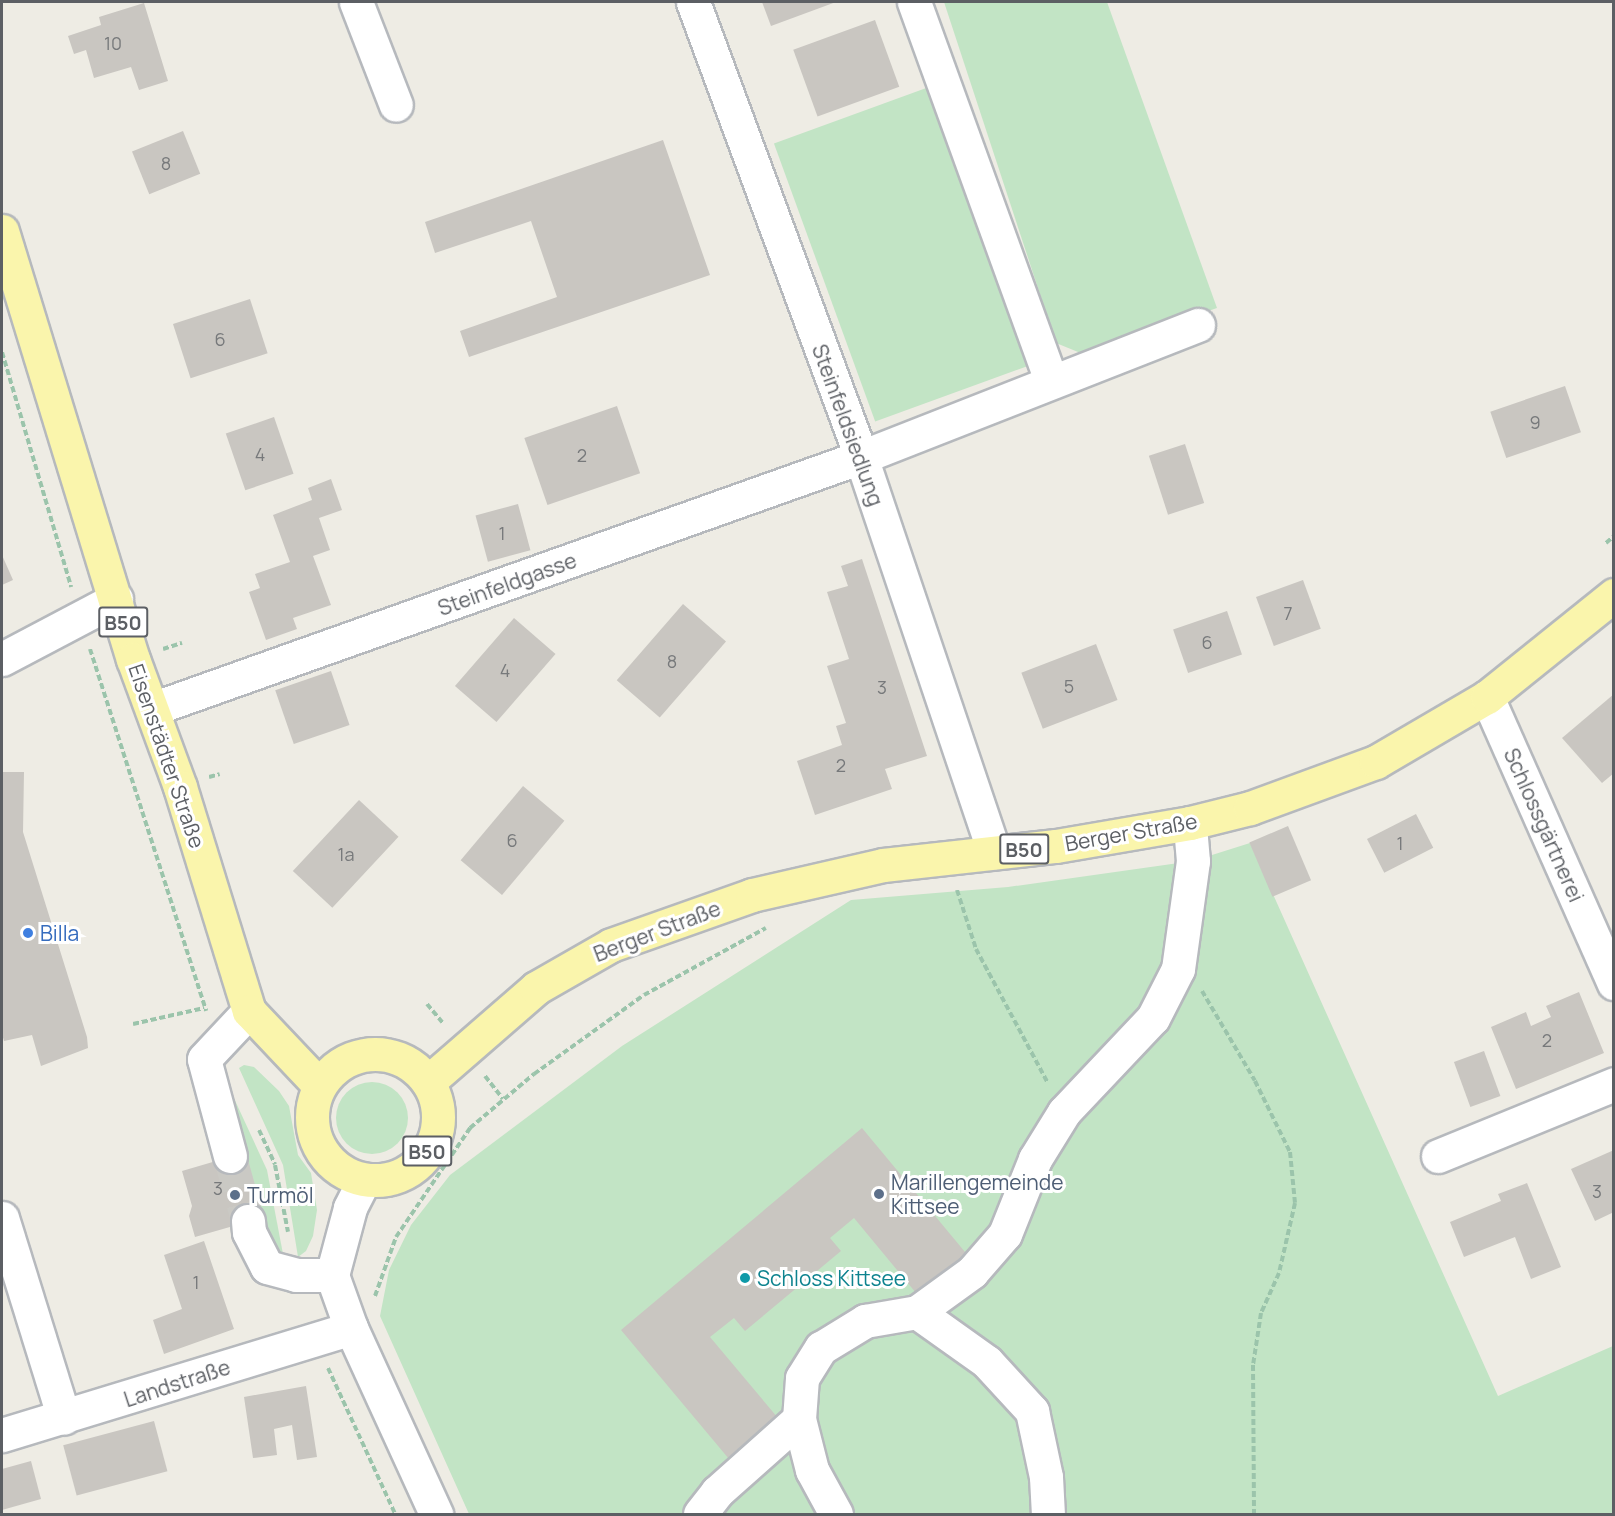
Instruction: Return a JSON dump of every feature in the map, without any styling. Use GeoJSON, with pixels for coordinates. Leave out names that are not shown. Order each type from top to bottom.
{"type":"FeatureCollection","features":[{"type":"Feature","properties":{"kind":"main road","name":"Eisenstädter Straße"},"geometry":{"type":"LineString","coordinates":[[2,231],[116,599],[249,1011],[319,1085]]}},
{"type":"Feature","properties":{"kind":"main road","name":"Berger Straße"},"geometry":{"type":"LineString","coordinates":[[429,1082],[536,988],[611,945],[752,895],[883,865],[1056,846],[1190,823],[1250,808],[1376,762],[1487,697],[1614,595]]}},
{"type":"Feature","properties":{"kind":"main road"},"geometry":{"type":"LineString","coordinates":[[364,1180],[331,1164],[313,1134],[311,1106],[319,1085],[333,1068],[357,1055],[379,1053],[401,1059],[429,1082]]}},
{"type":"Feature","properties":{"kind":"main road","name":"B50"},"geometry":{"type":"LineString","coordinates":[[364,1180],[386,1180],[407,1172],[425,1155],[435,1136],[438,1113],[429,1082]]}},
{"type":"Feature","properties":{"kind":"street"},"geometry":{"type":"LineString","coordinates":[[356,2],[396,105]]}},
{"type":"Feature","properties":{"kind":"street","name":"Steinfeldsiedlung"},"geometry":{"type":"LineString","coordinates":[[693,2],[861,457],[994,852]]}},
{"type":"Feature","properties":{"kind":"street"},"geometry":{"type":"LineString","coordinates":[[914,2],[1051,380]]}},
{"type":"Feature","properties":{"kind":"street","name":"Steinfeldgasse"},"geometry":{"type":"LineString","coordinates":[[152,709],[861,457],[1051,380],[1198,325]]}},
{"type":"Feature","properties":{"kind":"street"},"geometry":{"type":"LineString","coordinates":[[2,660],[116,599]]}},
{"type":"Feature","properties":{"kind":"street","name":"Schlossgärtnerei"},"geometry":{"type":"LineString","coordinates":[[1487,697],[1607,948],[1614,983]]}},
{"type":"Feature","properties":{"kind":"street"},"geometry":{"type":"LineString","coordinates":[[836,1515],[812,1470],[799,1419],[802,1378],[821,1348],[865,1321],[917,1312],[972,1272],[1005,1234],[1035,1159],[1064,1112],[1153,1018],[1178,969],[1193,861],[1190,823]]}},
{"type":"Feature","properties":{"kind":"street"},"geometry":{"type":"LineString","coordinates":[[230,1156],[204,1059],[221,1044],[249,1011]]}},
{"type":"Feature","properties":{"kind":"street"},"geometry":{"type":"LineString","coordinates":[[1438,1156],[1614,1084]]}},
{"type":"Feature","properties":{"kind":"street"},"geometry":{"type":"LineString","coordinates":[[364,1180],[350,1208],[332,1275],[351,1328],[436,1515]]}},
{"type":"Feature","properties":{"kind":"street"},"geometry":{"type":"LineString","coordinates":[[2,1218],[64,1418]]}},
{"type":"Feature","properties":{"kind":"street"},"geometry":{"type":"LineString","coordinates":[[248,1221],[249,1232],[267,1267],[296,1275],[332,1275]]}},
{"type":"Feature","properties":{"kind":"street"},"geometry":{"type":"LineString","coordinates":[[917,1312],[987,1362],[1032,1411],[1046,1478],[1048,1515]]}},
{"type":"Feature","properties":{"kind":"street","name":"Landstraße"},"geometry":{"type":"LineString","coordinates":[[2,1435],[64,1418],[351,1328]]}},
{"type":"Feature","properties":{"kind":"street"},"geometry":{"type":"LineString","coordinates":[[700,1515],[717,1492],[799,1419]]}},
{"type":"Feature","properties":{"kind":"path"},"geometry":{"type":"LineString","coordinates":[[2,352],[81,619],[204,1008],[221,1044]]}},
{"type":"Feature","properties":{"kind":"path"},"geometry":{"type":"LineString","coordinates":[[1606,543],[1614,536]]}},
{"type":"Feature","properties":{"kind":"path"},"geometry":{"type":"LineString","coordinates":[[955,883],[976,949],[1064,1112]]}},
{"type":"Feature","properties":{"kind":"path"},"geometry":{"type":"LineString","coordinates":[[373,1303],[396,1237],[470,1128],[503,1099],[644,995],[775,923]]}},
{"type":"Feature","properties":{"kind":"path"},"geometry":{"type":"LineString","coordinates":[[1178,969],[1198,984],[1255,1081],[1290,1152],[1295,1203],[1279,1273],[1261,1313],[1252,1365],[1254,1515]]}},
{"type":"Feature","properties":{"kind":"path"},"geometry":{"type":"LineString","coordinates":[[427,1004],[448,1030]]}},
{"type":"Feature","properties":{"kind":"path"},"geometry":{"type":"LineString","coordinates":[[133,1024],[204,1008]]}},
{"type":"Feature","properties":{"kind":"path"},"geometry":{"type":"LineString","coordinates":[[481,1071],[503,1099]]}},
{"type":"Feature","properties":{"kind":"path"},"geometry":{"type":"LineString","coordinates":[[255,1121],[275,1165],[296,1275]]}},
{"type":"Feature","properties":{"kind":"path"},"geometry":{"type":"LineString","coordinates":[[315,1339],[395,1515]]}},
{"type":"Feature","properties":{"kind":"green space"},"geometry":{"type":"Polygon","coordinates":[[[944,2],[1107,2],[1217,308],[1083,354],[1056,343],[944,2]]]}},
{"type":"Feature","properties":{"kind":"green space"},"geometry":{"type":"Polygon","coordinates":[[[929,87],[1030,365],[875,422],[774,143],[929,87]]]}},
{"type":"Feature","properties":{"kind":"green space"},"geometry":{"type":"Polygon","coordinates":[[[1250,843],[1498,1396],[1613,1346],[1613,1514],[469,1514],[380,1316],[389,1270],[411,1225],[450,1175],[622,1046],[851,900],[1008,887],[1193,861],[1250,843]]]}},
{"type":"Feature","properties":{"kind":"green space"},"geometry":{"type":"Polygon","coordinates":[[[244,1065],[254,1067],[279,1091],[289,1106],[298,1155],[311,1173],[317,1210],[313,1236],[306,1251],[298,1257],[283,1165],[239,1068],[244,1065]]]}},
{"type":"Feature","properties":{"kind":"green space"},"geometry":{"type":"Polygon","coordinates":[[[226,1081],[267,1170],[283,1254],[270,1249],[223,1095],[226,1081]]]}},
{"type":"Feature","properties":{"kind":"green space"},"geometry":{"type":"Polygon","coordinates":[[[372,1082],[392,1088],[402,1098],[408,1118],[402,1138],[392,1148],[372,1154],[352,1148],[342,1138],[336,1118],[342,1098],[352,1088],[372,1082]]]}},
{"type":"Feature","properties":{"kind":"building"},"geometry":{"type":"Polygon","coordinates":[[[762,2],[836,2],[771,26],[762,2]]]}},
{"type":"Feature","properties":{"kind":"building"},"geometry":{"type":"Polygon","coordinates":[[[144,3],[168,81],[139,90],[131,67],[94,78],[86,50],[74,54],[68,36],[101,25],[99,17],[144,3]]]}},
{"type":"Feature","properties":{"kind":"building"},"geometry":{"type":"Polygon","coordinates":[[[875,20],[899,87],[818,116],[793,50],[875,20]]]}},
{"type":"Feature","properties":{"kind":"building"},"geometry":{"type":"Polygon","coordinates":[[[183,131],[200,174],[149,194],[132,152],[183,131]]]}},
{"type":"Feature","properties":{"kind":"building"},"geometry":{"type":"Polygon","coordinates":[[[663,140],[710,275],[469,357],[460,331],[557,297],[531,221],[435,253],[425,222],[663,140]]]}},
{"type":"Feature","properties":{"kind":"building"},"geometry":{"type":"Polygon","coordinates":[[[250,299],[268,353],[191,378],[173,324],[250,299]]]}},
{"type":"Feature","properties":{"kind":"building"},"geometry":{"type":"Polygon","coordinates":[[[1565,386],[1581,432],[1506,458],[1490,412],[1565,386]]]}},
{"type":"Feature","properties":{"kind":"building"},"geometry":{"type":"Polygon","coordinates":[[[617,406],[640,473],[547,505],[524,438],[617,406]]]}},
{"type":"Feature","properties":{"kind":"building"},"geometry":{"type":"Polygon","coordinates":[[[274,417],[294,474],[245,490],[226,434],[274,417]]]}},
{"type":"Feature","properties":{"kind":"building"},"geometry":{"type":"Polygon","coordinates":[[[1185,444],[1204,503],[1168,515],[1149,456],[1185,444]]]}},
{"type":"Feature","properties":{"kind":"building"},"geometry":{"type":"Polygon","coordinates":[[[331,479],[342,510],[319,518],[330,550],[313,556],[331,605],[293,618],[297,629],[266,640],[249,592],[260,588],[255,574],[290,562],[273,515],[312,500],[308,488],[331,479]]]}},
{"type":"Feature","properties":{"kind":"building"},"geometry":{"type":"Polygon","coordinates":[[[518,504],[530,550],[488,562],[475,515],[518,504]]]}},
{"type":"Feature","properties":{"kind":"building"},"geometry":{"type":"Polygon","coordinates":[[[2,555],[13,580],[2,585],[2,555]]]}},
{"type":"Feature","properties":{"kind":"building"},"geometry":{"type":"Polygon","coordinates":[[[862,559],[927,756],[885,769],[892,789],[815,815],[797,761],[842,745],[836,726],[846,723],[827,666],[849,659],[827,592],[848,586],[841,566],[862,559]]]}},
{"type":"Feature","properties":{"kind":"building"},"geometry":{"type":"Polygon","coordinates":[[[1303,580],[1321,629],[1274,646],[1256,597],[1303,580]]]}},
{"type":"Feature","properties":{"kind":"building"},"geometry":{"type":"Polygon","coordinates":[[[683,604],[726,641],[660,718],[617,680],[683,604]]]}},
{"type":"Feature","properties":{"kind":"building"},"geometry":{"type":"Polygon","coordinates":[[[1227,611],[1242,654],[1188,673],[1173,630],[1227,611]]]}},
{"type":"Feature","properties":{"kind":"building"},"geometry":{"type":"Polygon","coordinates":[[[514,618],[556,654],[496,722],[455,686],[514,618]]]}},
{"type":"Feature","properties":{"kind":"building"},"geometry":{"type":"Polygon","coordinates":[[[1096,644],[1118,700],[1043,729],[1021,673],[1096,644]]]}},
{"type":"Feature","properties":{"kind":"building"},"geometry":{"type":"Polygon","coordinates":[[[331,671],[350,725],[294,744],[275,690],[331,671]]]}},
{"type":"Feature","properties":{"kind":"building"},"geometry":{"type":"Polygon","coordinates":[[[1614,694],[1614,773],[1602,783],[1562,738],[1614,694]]]}},
{"type":"Feature","properties":{"kind":"building","name":"Billa"},"geometry":{"type":"Polygon","coordinates":[[[2,772],[24,772],[23,832],[87,1037],[88,1048],[41,1066],[32,1035],[4,1041],[2,1034],[2,772]]]}},
{"type":"Feature","properties":{"kind":"building"},"geometry":{"type":"Polygon","coordinates":[[[523,786],[564,821],[502,895],[461,860],[523,786]]]}},
{"type":"Feature","properties":{"kind":"building"},"geometry":{"type":"Polygon","coordinates":[[[359,800],[398,837],[332,908],[293,871],[359,800]]]}},
{"type":"Feature","properties":{"kind":"building"},"geometry":{"type":"Polygon","coordinates":[[[1416,814],[1433,848],[1384,873],[1367,839],[1416,814]]]}},
{"type":"Feature","properties":{"kind":"building"},"geometry":{"type":"Polygon","coordinates":[[[1288,826],[1311,880],[1272,897],[1249,842],[1288,826]]]}},
{"type":"Feature","properties":{"kind":"building"},"geometry":{"type":"Polygon","coordinates":[[[1579,992],[1604,1053],[1516,1089],[1491,1027],[1526,1012],[1531,1026],[1551,1017],[1546,1006],[1579,992]]]}},
{"type":"Feature","properties":{"kind":"building"},"geometry":{"type":"Polygon","coordinates":[[[1484,1051],[1500,1096],[1470,1107],[1454,1062],[1484,1051]]]}},
{"type":"Feature","properties":{"kind":"building","name":"Schloss Kittsee"},"geometry":{"type":"Polygon","coordinates":[[[862,1128],[970,1258],[921,1299],[854,1218],[830,1238],[841,1251],[745,1331],[734,1318],[710,1337],[778,1418],[729,1459],[621,1330],[862,1128]]]}},
{"type":"Feature","properties":{"kind":"building"},"geometry":{"type":"Polygon","coordinates":[[[1614,1150],[1614,1212],[1595,1221],[1571,1169],[1614,1150]]]}},
{"type":"Feature","properties":{"kind":"building"},"geometry":{"type":"Polygon","coordinates":[[[240,1154],[258,1219],[195,1237],[189,1216],[192,1206],[182,1171],[240,1154]]]}},
{"type":"Feature","properties":{"kind":"building"},"geometry":{"type":"Polygon","coordinates":[[[1527,1183],[1561,1267],[1531,1279],[1515,1237],[1464,1257],[1450,1222],[1501,1201],[1498,1194],[1527,1183]]]}},
{"type":"Feature","properties":{"kind":"building"},"geometry":{"type":"Polygon","coordinates":[[[204,1241],[234,1329],[164,1354],[153,1320],[182,1309],[164,1255],[204,1241]]]}},
{"type":"Feature","properties":{"kind":"building"},"geometry":{"type":"Polygon","coordinates":[[[306,1386],[317,1457],[297,1460],[292,1425],[274,1429],[277,1455],[253,1458],[244,1397],[306,1386]]]}},
{"type":"Feature","properties":{"kind":"building"},"geometry":{"type":"Polygon","coordinates":[[[154,1421],[167,1471],[77,1496],[63,1445],[154,1421]]]}},
{"type":"Feature","properties":{"kind":"building"},"geometry":{"type":"Polygon","coordinates":[[[31,1461],[41,1499],[2,1510],[2,1469],[31,1461]]]}},
{"type":"Feature","properties":{"kind":"tunnel"},"geometry":{"type":"LineString","coordinates":[[230,1156],[248,1221]]}},
{"type":"Feature","properties":{"kind":"place","name":"Billa"},"geometry":{"type":"Point","coordinates":[28,933]}},
{"type":"Feature","properties":{"kind":"place","name":"Marillengemeinde Kittsee"},"geometry":{"type":"Point","coordinates":[879,1194]}},
{"type":"Feature","properties":{"kind":"place","name":"Turmöl"},"geometry":{"type":"Point","coordinates":[235,1195]}},
{"type":"Feature","properties":{"kind":"place","name":"Schloss Kittsee"},"geometry":{"type":"Point","coordinates":[745,1278]}}]}
